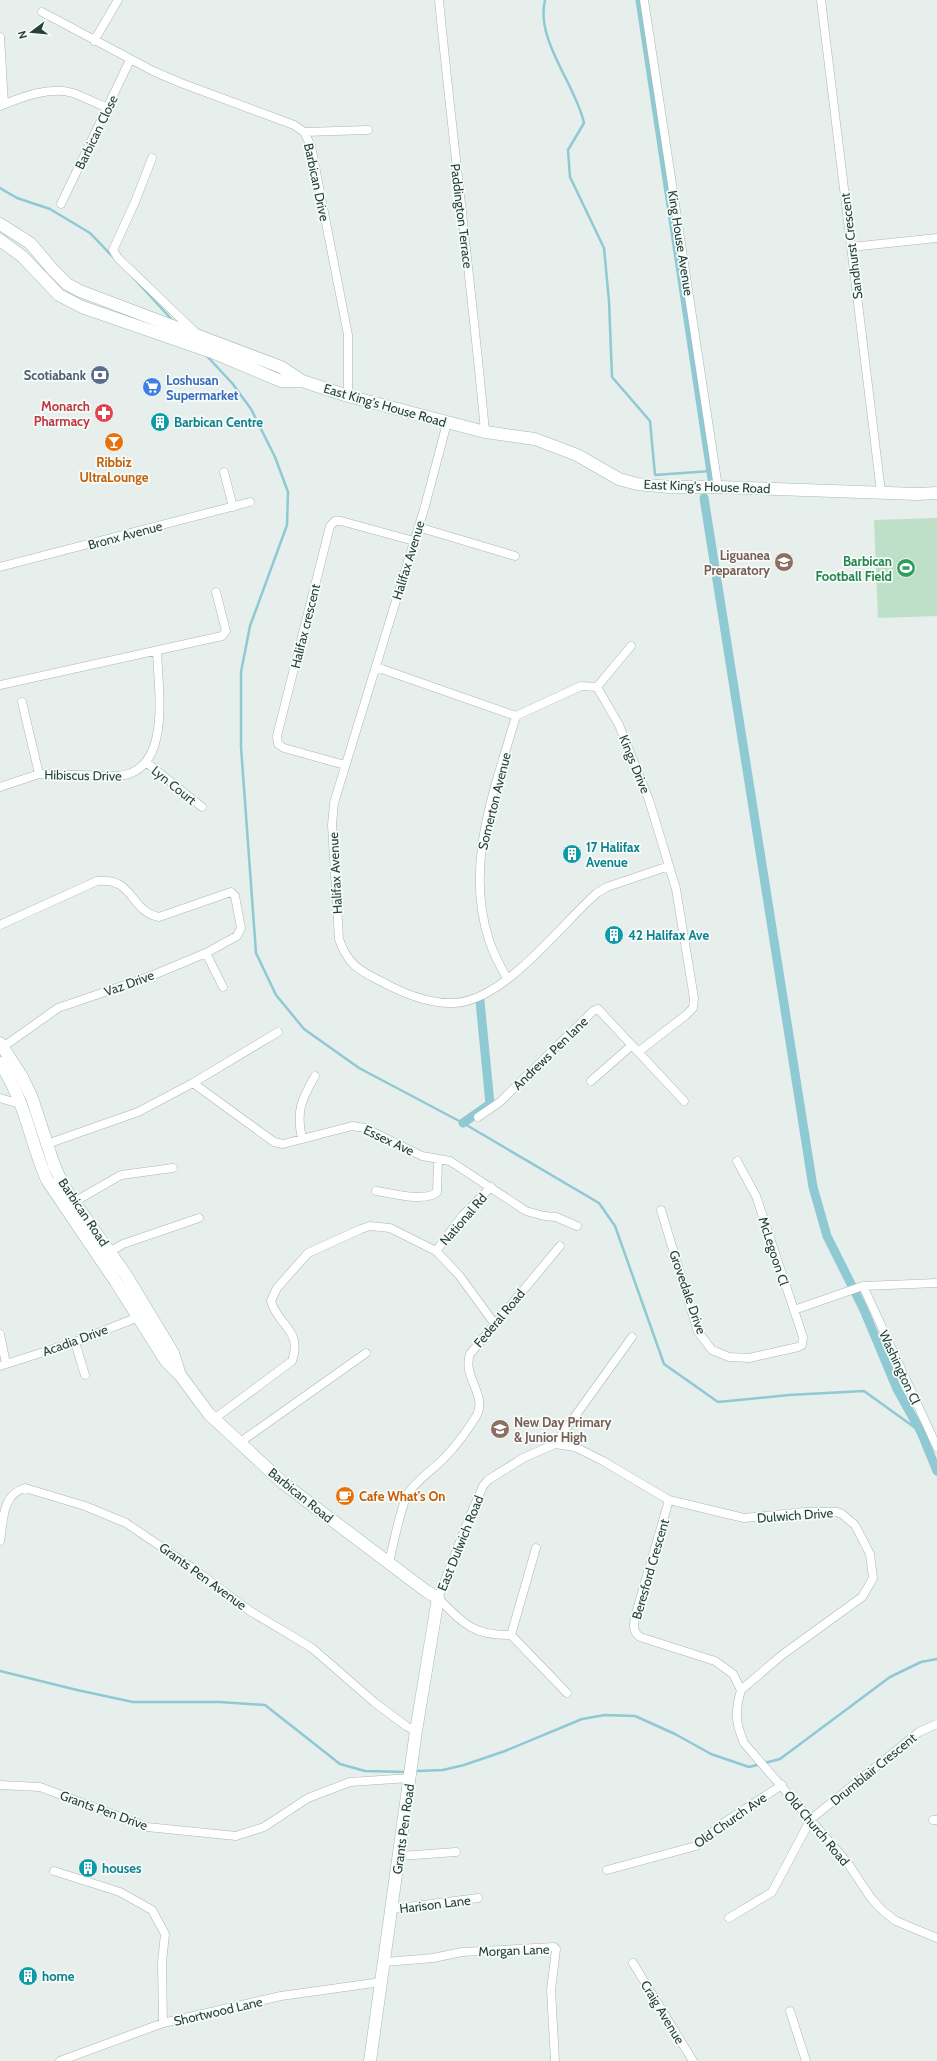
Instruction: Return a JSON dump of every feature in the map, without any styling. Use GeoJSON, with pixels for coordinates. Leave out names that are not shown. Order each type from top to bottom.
{"type":"FeatureCollection","features":[{"type":"Feature","properties":{"kind":"main road","name":"East King's House Road"},"geometry":{"type":"LineString","coordinates":[[0,224],[30,243],[52,270],[67,284],[91,296],[157,322],[195,334],[281,367],[302,382]]}},
{"type":"Feature","properties":{"kind":"main road","name":"East King's House Road"},"geometry":{"type":"LineString","coordinates":[[0,240],[23,256],[59,295],[71,302],[212,352],[281,381],[302,382],[348,396],[485,432],[535,439],[577,455],[625,481],[670,487],[697,486],[917,494],[937,493]]}},
{"type":"Feature","properties":{"kind":"main road","name":"Barbican Road"},"geometry":{"type":"LineString","coordinates":[[1,1045],[22,1077],[32,1098],[54,1165],[74,1202],[111,1251],[144,1314]]}},
{"type":"Feature","properties":{"kind":"main road","name":"Barbican Road"},"geometry":{"type":"LineString","coordinates":[[0,1063],[23,1105],[39,1159],[47,1180],[173,1353],[180,1375],[214,1419],[283,1483],[438,1598]]}},
{"type":"Feature","properties":{"kind":"main road","name":"Grants Pen Road"},"geometry":{"type":"LineString","coordinates":[[370,2061],[400,1856],[416,1730],[438,1598]]}},
{"type":"Feature","properties":{"kind":"street"},"geometry":{"type":"LineString","coordinates":[[94,41],[118,0]]}},
{"type":"Feature","properties":{"kind":"street","name":"Paddington Terrace"},"geometry":{"type":"LineString","coordinates":[[439,0],[463,236],[473,297],[485,432]]}},
{"type":"Feature","properties":{"kind":"street","name":"King House Avenue"},"geometry":{"type":"LineString","coordinates":[[644,0],[718,487]]}},
{"type":"Feature","properties":{"kind":"street","name":"Sandhurst Crescent"},"geometry":{"type":"LineString","coordinates":[[821,0],[881,492]]}},
{"type":"Feature","properties":{"kind":"street","name":"Barbican Drive"},"geometry":{"type":"LineString","coordinates":[[42,12],[130,60],[181,83],[294,125],[304,132],[311,146],[348,335],[348,396]]}},
{"type":"Feature","properties":{"kind":"street"},"geometry":{"type":"LineString","coordinates":[[0,37],[2,105],[39,93],[56,90],[72,93],[107,108]]}},
{"type":"Feature","properties":{"kind":"street","name":"Barbican Close"},"geometry":{"type":"LineString","coordinates":[[61,204],[130,60]]}},
{"type":"Feature","properties":{"kind":"street"},"geometry":{"type":"LineString","coordinates":[[304,132],[368,130]]}},
{"type":"Feature","properties":{"kind":"street"},"geometry":{"type":"LineString","coordinates":[[152,158],[135,202],[112,250],[118,258],[195,334]]}},
{"type":"Feature","properties":{"kind":"street"},"geometry":{"type":"LineString","coordinates":[[851,247],[937,238]]}},
{"type":"Feature","properties":{"kind":"street","name":"Halifax Avenue"},"geometry":{"type":"LineString","coordinates":[[447,423],[414,542],[334,803],[332,825],[339,939],[344,954],[357,969],[413,997],[455,1003],[474,998],[519,970],[597,893],[607,887],[669,866]]}},
{"type":"Feature","properties":{"kind":"street"},"geometry":{"type":"LineString","coordinates":[[224,472],[233,507]]}},
{"type":"Feature","properties":{"kind":"street","name":"Bronx Avenue"},"geometry":{"type":"LineString","coordinates":[[0,568],[250,502]]}},
{"type":"Feature","properties":{"kind":"street","name":"Halifax crescent"},"geometry":{"type":"LineString","coordinates":[[345,765],[284,748],[278,744],[277,736],[330,526],[335,522],[341,521],[414,542]]}},
{"type":"Feature","properties":{"kind":"street"},"geometry":{"type":"LineString","coordinates":[[418,527],[515,556]]}},
{"type":"Feature","properties":{"kind":"street"},"geometry":{"type":"LineString","coordinates":[[0,685],[222,636],[226,631],[216,592]]}},
{"type":"Feature","properties":{"kind":"street"},"geometry":{"type":"LineString","coordinates":[[376,667],[487,708],[516,716],[581,686],[597,687],[631,646]]}},
{"type":"Feature","properties":{"kind":"street","name":"Hibiscus Drive"},"geometry":{"type":"LineString","coordinates":[[0,787],[39,774],[127,776],[135,772],[146,762],[155,747],[159,731],[157,651]]}},
{"type":"Feature","properties":{"kind":"street","name":"Kings Drive"},"geometry":{"type":"LineString","coordinates":[[597,687],[619,725],[640,775],[669,866],[676,889],[694,998],[693,1008],[638,1052]]}},
{"type":"Feature","properties":{"kind":"street"},"geometry":{"type":"LineString","coordinates":[[22,702],[39,774]]}},
{"type":"Feature","properties":{"kind":"street","name":"Somerton Avenue"},"geometry":{"type":"LineString","coordinates":[[506,978],[489,940],[484,921],[479,891],[480,857],[484,827],[516,716]]}},
{"type":"Feature","properties":{"kind":"street","name":"Lyn Court"},"geometry":{"type":"LineString","coordinates":[[146,762],[202,807]]}},
{"type":"Feature","properties":{"kind":"street","name":"Vaz Drive"},"geometry":{"type":"LineString","coordinates":[[0,926],[98,880],[108,880],[120,883],[143,909],[150,915],[159,917],[229,891],[233,892],[236,896],[241,928],[236,936],[206,953],[151,976],[58,1008],[1,1045]]}},
{"type":"Feature","properties":{"kind":"street"},"geometry":{"type":"LineString","coordinates":[[206,953],[223,987]]}},
{"type":"Feature","properties":{"kind":"street","name":"Andrews Pen lane"},"geometry":{"type":"LineString","coordinates":[[478,1117],[500,1102],[593,1011],[598,1009],[604,1013],[631,1046],[684,1101]]}},
{"type":"Feature","properties":{"kind":"street"},"geometry":{"type":"LineString","coordinates":[[47,1144],[138,1112],[193,1083],[278,1032]]}},
{"type":"Feature","properties":{"kind":"street"},"geometry":{"type":"LineString","coordinates":[[591,1081],[631,1046]]}},
{"type":"Feature","properties":{"kind":"street"},"geometry":{"type":"LineString","coordinates":[[302,1139],[298,1115],[304,1094],[315,1076]]}},
{"type":"Feature","properties":{"kind":"street","name":"Essex Ave"},"geometry":{"type":"LineString","coordinates":[[193,1083],[274,1142],[283,1144],[358,1126],[422,1156],[450,1161],[526,1210],[544,1216],[556,1217],[577,1226]]}},
{"type":"Feature","properties":{"kind":"street"},"geometry":{"type":"LineString","coordinates":[[0,1098],[23,1105]]}},
{"type":"Feature","properties":{"kind":"street"},"geometry":{"type":"LineString","coordinates":[[376,1191],[422,1198],[432,1197],[437,1192],[438,1160]]}},
{"type":"Feature","properties":{"kind":"street","name":"McLegoon Cl"},"geometry":{"type":"LineString","coordinates":[[737,1161],[756,1196],[803,1337],[802,1345]]}},
{"type":"Feature","properties":{"kind":"street"},"geometry":{"type":"LineString","coordinates":[[74,1202],[121,1175],[173,1168]]}},
{"type":"Feature","properties":{"kind":"street","name":"National Rd"},"geometry":{"type":"LineString","coordinates":[[436,1251],[463,1215],[490,1187]]}},
{"type":"Feature","properties":{"kind":"street","name":"Grovedale Drive"},"geometry":{"type":"LineString","coordinates":[[661,1210],[698,1332],[712,1350],[729,1357],[749,1358],[794,1349],[802,1345]]}},
{"type":"Feature","properties":{"kind":"street"},"geometry":{"type":"LineString","coordinates":[[111,1251],[123,1244],[199,1218]]}},
{"type":"Feature","properties":{"kind":"street"},"geometry":{"type":"LineString","coordinates":[[214,1419],[292,1361],[295,1352],[295,1342],[292,1333],[272,1301],[277,1288],[308,1253],[370,1226],[390,1228],[436,1251],[459,1275],[494,1323]]}},
{"type":"Feature","properties":{"kind":"street","name":"Federal Road"},"geometry":{"type":"LineString","coordinates":[[388,1562],[408,1494],[448,1454],[477,1414],[479,1403],[467,1361],[477,1343],[560,1246]]}},
{"type":"Feature","properties":{"kind":"street"},"geometry":{"type":"LineString","coordinates":[[794,1310],[863,1286],[937,1283]]}},
{"type":"Feature","properties":{"kind":"street","name":"Washington Cl"},"geometry":{"type":"LineString","coordinates":[[863,1286],[937,1447]]}},
{"type":"Feature","properties":{"kind":"street","name":"Acadia Drive"},"geometry":{"type":"LineString","coordinates":[[3,1365],[75,1342],[144,1314]]}},
{"type":"Feature","properties":{"kind":"street"},"geometry":{"type":"LineString","coordinates":[[0,1334],[3,1365]]}},
{"type":"Feature","properties":{"kind":"street"},"geometry":{"type":"LineString","coordinates":[[632,1337],[555,1444],[575,1447],[669,1500]]}},
{"type":"Feature","properties":{"kind":"street"},"geometry":{"type":"LineString","coordinates":[[75,1342],[85,1375]]}},
{"type":"Feature","properties":{"kind":"street"},"geometry":{"type":"LineString","coordinates":[[239,1443],[366,1353]]}},
{"type":"Feature","properties":{"kind":"street","name":"East Dulwich Road"},"geometry":{"type":"LineString","coordinates":[[438,1598],[470,1516],[488,1480],[523,1458],[555,1444]]}},
{"type":"Feature","properties":{"kind":"street","name":"Grants Pen Avenue"},"geometry":{"type":"LineString","coordinates":[[0,1541],[4,1507],[10,1496],[17,1490],[25,1488],[85,1506],[126,1522],[194,1569],[250,1611],[312,1648],[374,1702],[406,1726],[416,1730]]}},
{"type":"Feature","properties":{"kind":"street","name":"Beresford Crescent"},"geometry":{"type":"LineString","coordinates":[[669,1500],[637,1610],[633,1627],[634,1632],[640,1637],[715,1661],[732,1674],[741,1690]]}},
{"type":"Feature","properties":{"kind":"street","name":"Dulwich Drive"},"geometry":{"type":"LineString","coordinates":[[669,1500],[744,1518],[805,1512],[837,1512],[855,1525],[870,1554],[873,1578],[862,1597],[782,1655],[741,1690]]}},
{"type":"Feature","properties":{"kind":"street"},"geometry":{"type":"LineString","coordinates":[[510,1635],[536,1548]]}},
{"type":"Feature","properties":{"kind":"street"},"geometry":{"type":"LineString","coordinates":[[438,1598],[475,1630],[493,1634],[510,1635],[566,1693]]}},
{"type":"Feature","properties":{"kind":"street","name":"Old Church Road"},"geometry":{"type":"LineString","coordinates":[[741,1690],[736,1708],[737,1720],[744,1742],[847,1862],[870,1898],[896,1921],[937,1938]]}},
{"type":"Feature","properties":{"kind":"street","name":"Drumblair Crescent"},"geometry":{"type":"LineString","coordinates":[[811,1819],[919,1732],[937,1724]]}},
{"type":"Feature","properties":{"kind":"street","name":"Grants Pen Drive"},"geometry":{"type":"LineString","coordinates":[[0,1785],[40,1787],[148,1827],[236,1836],[264,1827],[308,1798],[350,1782],[410,1778]]}},
{"type":"Feature","properties":{"kind":"street","name":"Old Church Ave"},"geometry":{"type":"LineString","coordinates":[[607,1870],[696,1846],[722,1824],[782,1785]]}},
{"type":"Feature","properties":{"kind":"street"},"geometry":{"type":"LineString","coordinates":[[729,1918],[772,1892],[811,1819]]}},
{"type":"Feature","properties":{"kind":"street"},"geometry":{"type":"LineString","coordinates":[[400,1856],[456,1852]]}},
{"type":"Feature","properties":{"kind":"street"},"geometry":{"type":"LineString","coordinates":[[54,1870],[120,1892],[152,1910],[165,1934],[162,1962],[163,2023]]}},
{"type":"Feature","properties":{"kind":"street","name":"Harison Lane"},"geometry":{"type":"LineString","coordinates":[[392,1909],[478,1898]]}},
{"type":"Feature","properties":{"kind":"street","name":"Morgan Lane"},"geometry":{"type":"LineString","coordinates":[[385,1962],[433,1958],[462,1952],[554,1947],[556,1949],[551,1990],[554,2061]]}},
{"type":"Feature","properties":{"kind":"street","name":"Craig Avenue"},"geometry":{"type":"LineString","coordinates":[[633,1963],[693,2061]]}},
{"type":"Feature","properties":{"kind":"street","name":"Shortwood Lane"},"geometry":{"type":"LineString","coordinates":[[60,2061],[163,2023],[281,1996],[381,1982]]}},
{"type":"Feature","properties":{"kind":"street"},"geometry":{"type":"LineString","coordinates":[[790,2011],[806,2061]]}},
{"type":"Feature","properties":{"kind":"green space","name":"Barbican Football Field"},"geometry":{"type":"Polygon","coordinates":[[[937,518],[937,616],[878,618],[874,520],[937,518]]]}},
{"type":"Feature","properties":{"kind":"waterway"},"geometry":{"type":"LineString","coordinates":[[545,0],[543,15],[546,31],[558,62],[580,108],[584,123],[568,150],[570,177],[604,248],[609,301],[612,377],[650,421],[655,475],[711,471]]}},
{"type":"Feature","properties":{"kind":"waterway"},"geometry":{"type":"LineString","coordinates":[[640,0],[712,479]]}},
{"type":"Feature","properties":{"kind":"waterway"},"geometry":{"type":"LineString","coordinates":[[0,188],[17,198],[50,209],[90,233],[114,258]]}},
{"type":"Feature","properties":{"kind":"waterway"},"geometry":{"type":"LineString","coordinates":[[130,274],[174,322]]}},
{"type":"Feature","properties":{"kind":"waterway"},"geometry":{"type":"LineString","coordinates":[[205,354],[232,383],[251,409],[275,457],[288,492],[287,525],[250,626],[241,672],[241,747],[256,953],[276,995],[304,1029],[359,1068],[463,1123],[599,1203],[615,1226],[664,1364],[718,1402],[789,1395],[864,1391],[921,1432]]}},
{"type":"Feature","properties":{"kind":"waterway"},"geometry":{"type":"LineString","coordinates":[[704,498],[813,1187],[827,1236],[864,1310],[897,1389],[921,1432],[937,1471]]}},
{"type":"Feature","properties":{"kind":"waterway"},"geometry":{"type":"LineString","coordinates":[[463,1123],[490,1104],[480,1001]]}},
{"type":"Feature","properties":{"kind":"waterway"},"geometry":{"type":"LineString","coordinates":[[418,1771],[443,1770],[464,1765],[505,1751],[582,1719],[605,1715],[635,1716],[675,1734],[711,1754],[749,1767],[780,1759],[890,1677],[921,1662],[937,1659]]}},
{"type":"Feature","properties":{"kind":"waterway"},"geometry":{"type":"LineString","coordinates":[[0,1671],[133,1702],[220,1702],[265,1705],[340,1764],[365,1771],[407,1772]]}},
{"type":"Feature","properties":{"kind":"place","name":"Scotiabank"},"geometry":{"type":"Point","coordinates":[100,375]}},
{"type":"Feature","properties":{"kind":"place","name":"Loshusan Supermarket"},"geometry":{"type":"Point","coordinates":[152,387]}},
{"type":"Feature","properties":{"kind":"place","name":"Monarch Pharmacy"},"geometry":{"type":"Point","coordinates":[104,413]}},
{"type":"Feature","properties":{"kind":"place","name":"Barbican Centre"},"geometry":{"type":"Point","coordinates":[160,422]}},
{"type":"Feature","properties":{"kind":"place","name":"Ribbiz UltraLounge"},"geometry":{"type":"Point","coordinates":[114,442]}},
{"type":"Feature","properties":{"kind":"place","name":"Liguanea Preparatory"},"geometry":{"type":"Point","coordinates":[784,562]}},
{"type":"Feature","properties":{"kind":"place","name":"Barbican Football Field"},"geometry":{"type":"Point","coordinates":[906,568]}},
{"type":"Feature","properties":{"kind":"place","name":"17 Halifax Avenue"},"geometry":{"type":"Point","coordinates":[572,854]}},
{"type":"Feature","properties":{"kind":"place","name":"42 Halifax Ave"},"geometry":{"type":"Point","coordinates":[614,935]}},
{"type":"Feature","properties":{"kind":"place","name":"New Day Primary & Junior High"},"geometry":{"type":"Point","coordinates":[500,1429]}},
{"type":"Feature","properties":{"kind":"place","name":"Cafe What's On"},"geometry":{"type":"Point","coordinates":[345,1496]}},
{"type":"Feature","properties":{"kind":"place","name":"houses"},"geometry":{"type":"Point","coordinates":[88,1868]}},
{"type":"Feature","properties":{"kind":"place","name":"home"},"geometry":{"type":"Point","coordinates":[28,1976]}}]}
